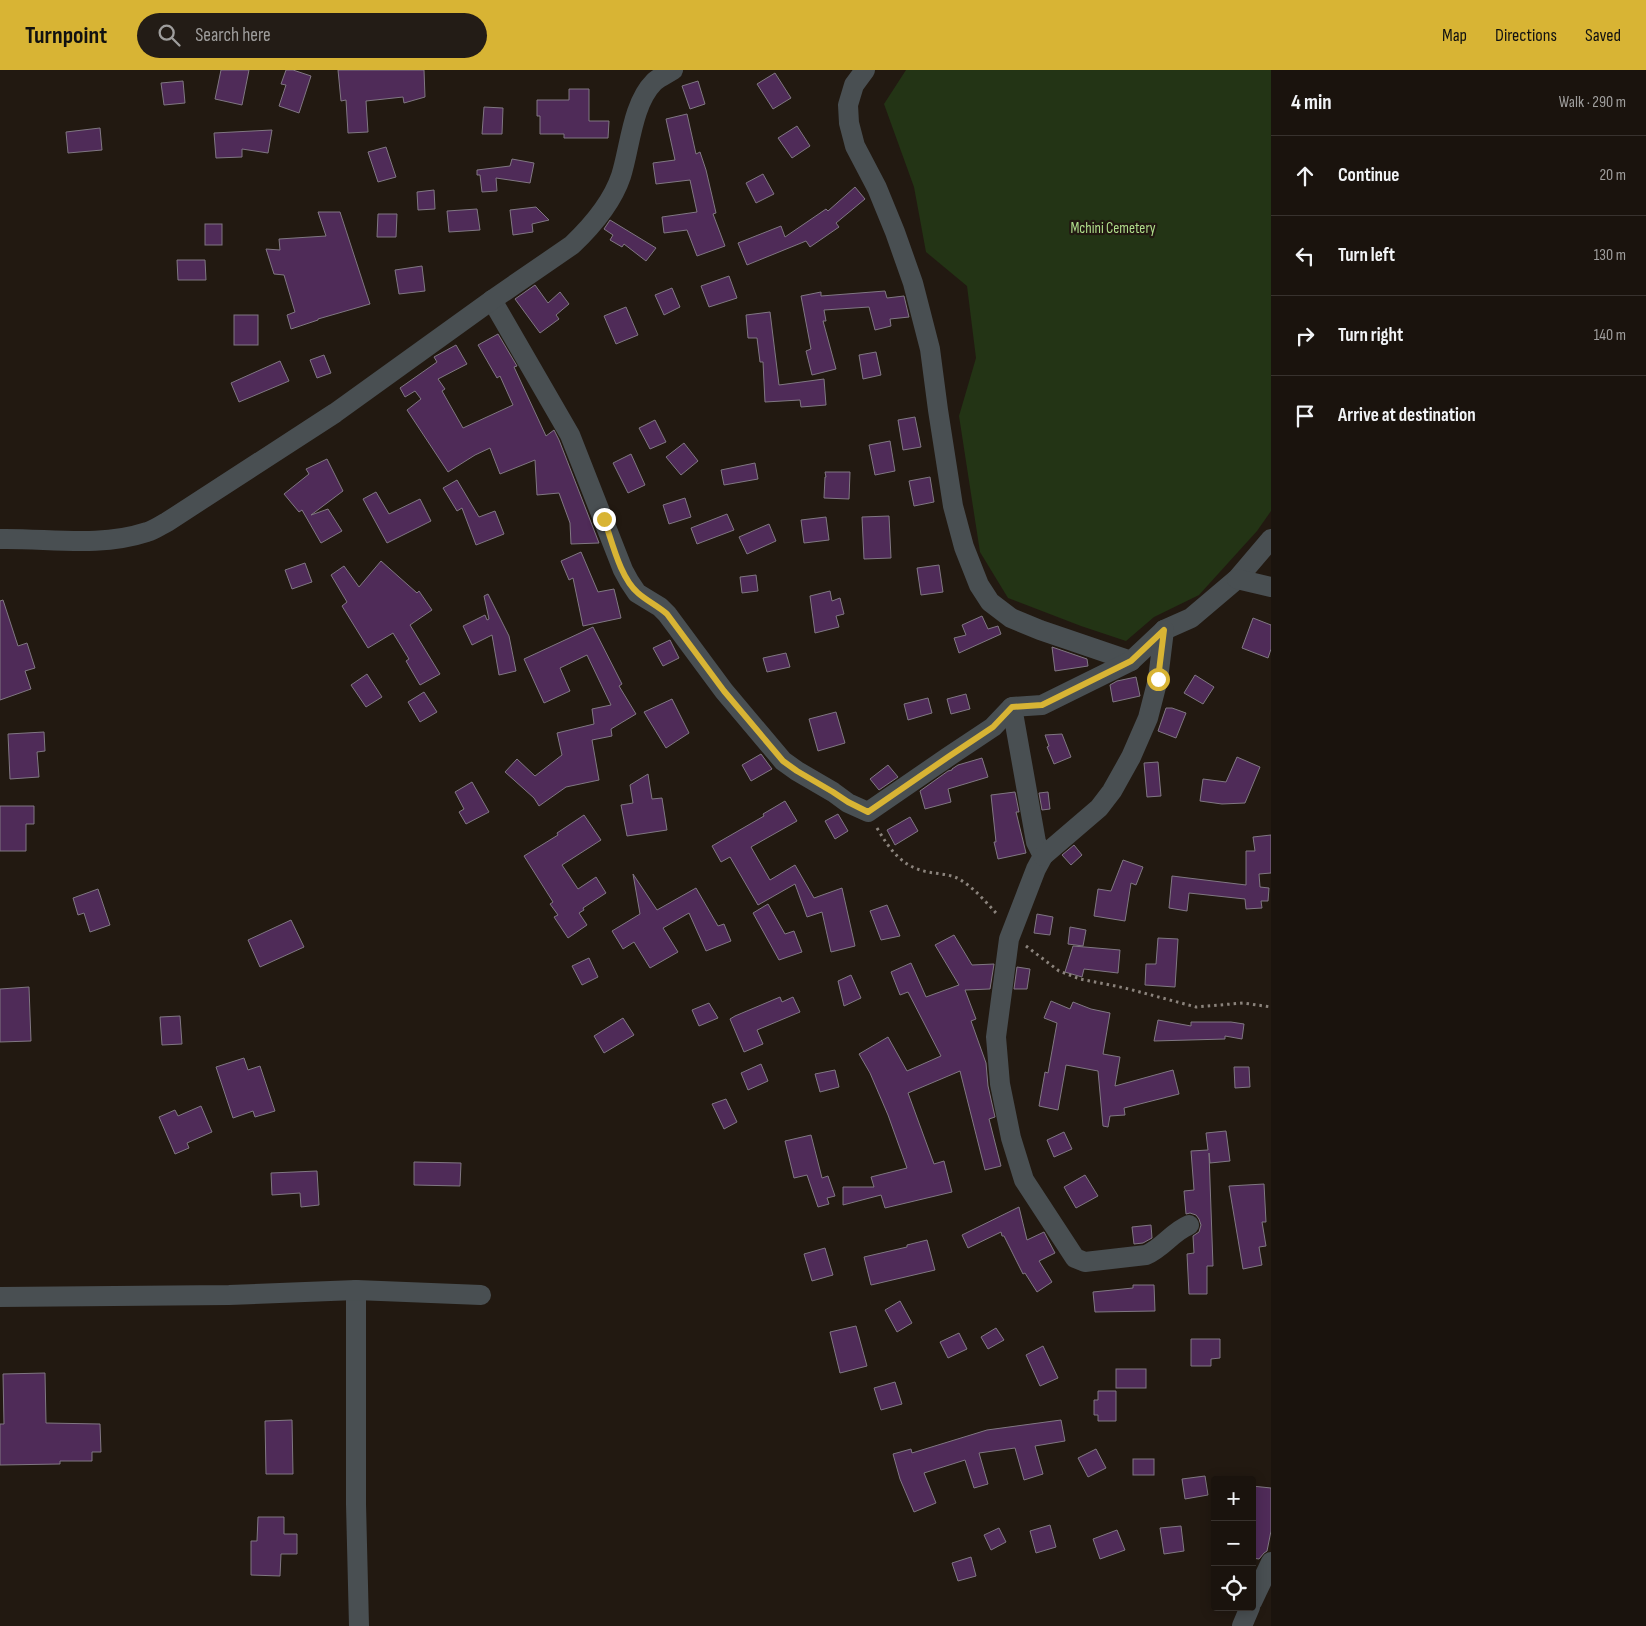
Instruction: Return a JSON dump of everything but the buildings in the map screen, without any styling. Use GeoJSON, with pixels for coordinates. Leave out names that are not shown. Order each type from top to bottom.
{"type":"FeatureCollection","features":[{"type":"Feature","properties":{"kind":"street"},"geometry":{"type":"LineString","coordinates":[[0,538],[88,542],[116,540],[148,532],[167,522],[334,413],[572,245],[594,222],[615,191],[644,95],[654,81],[673,70]]}},
{"type":"Feature","properties":{"kind":"street"},"geometry":{"type":"LineString","coordinates":[[865,70],[854,85],[848,105],[848,123],[855,146],[877,188],[895,232],[913,283],[930,349],[953,506],[964,547],[978,585],[990,602],[1011,618],[1040,630],[1131,661]]}},
{"type":"Feature","properties":{"kind":"street"},"geometry":{"type":"LineString","coordinates":[[492,300],[570,435],[623,570],[637,593],[660,607],[667,614],[724,691],[783,761],[848,802],[868,812],[993,727],[1012,707],[1042,705],[1131,661],[1164,630],[1191,618],[1237,579],[1271,539]]}},
{"type":"Feature","properties":{"kind":"street"},"geometry":{"type":"LineString","coordinates":[[1237,579],[1271,587]]}},
{"type":"Feature","properties":{"kind":"street"},"geometry":{"type":"LineString","coordinates":[[1164,630],[1158,679],[1148,718],[1131,757],[1112,791],[1099,808],[1043,856],[1036,869],[1009,939],[996,1037],[1000,1084],[1011,1138],[1024,1180],[1074,1258],[1085,1262],[1146,1256],[1164,1244],[1175,1232],[1189,1225]]}},
{"type":"Feature","properties":{"kind":"street"},"geometry":{"type":"LineString","coordinates":[[1012,707],[1036,842],[1043,856]]}},
{"type":"Feature","properties":{"kind":"street"},"geometry":{"type":"LineString","coordinates":[[0,1297],[228,1295],[356,1290],[481,1295]]}},
{"type":"Feature","properties":{"kind":"street"},"geometry":{"type":"LineString","coordinates":[[356,1290],[356,1504],[359,1626]]}},
{"type":"Feature","properties":{"kind":"street"},"geometry":{"type":"LineString","coordinates":[[1256,1594],[1271,1562]]}},
{"type":"Feature","properties":{"kind":"street"},"geometry":{"type":"LineString","coordinates":[[1242,1626],[1248,1611]]}},
{"type":"Feature","properties":{"kind":"path"},"geometry":{"type":"LineString","coordinates":[[868,812],[891,850],[916,870],[944,874],[959,879],[996,912],[1009,939],[1023,944],[1059,971],[1080,979],[1125,988],[1196,1007],[1243,1003],[1271,1007]]}},
{"type":"Feature","properties":{"kind":"green space","name":"Mchini Cemetery"},"geometry":{"type":"Polygon","coordinates":[[[906,70],[1271,70],[1271,511],[1257,531],[1199,595],[1154,617],[1126,641],[1008,598],[980,552],[959,416],[976,358],[967,286],[926,252],[914,187],[884,104],[906,70]]]}},
{"type":"Feature","properties":{"kind":"route"},"geometry":{"type":"LineString","coordinates":[[604,519],[623,570],[637,593],[660,607],[667,614],[724,691],[783,761],[848,802],[868,812],[993,727],[1012,707],[1042,705],[1131,661],[1164,630],[1158,679]]}}]}
